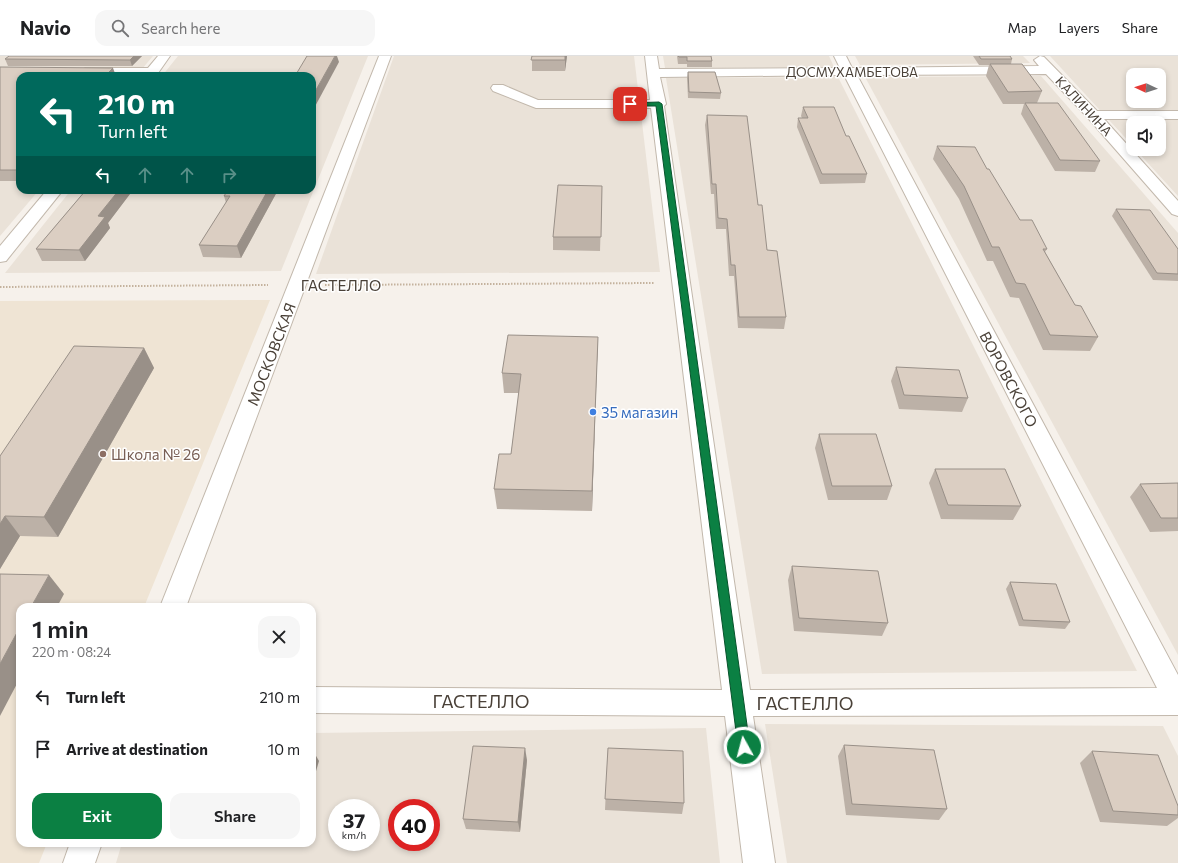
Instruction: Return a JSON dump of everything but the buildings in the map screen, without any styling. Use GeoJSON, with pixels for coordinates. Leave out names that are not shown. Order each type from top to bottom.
{"type":"FeatureCollection","features":[{"type":"Feature","properties":{"kind":"street"},"geometry":{"type":"LineString","coordinates":[[152,72],[164,56]]}},
{"type":"Feature","properties":{"kind":"street","name":"МОСКОВСКАЯ"},"geometry":{"type":"LineString","coordinates":[[175,603],[385,56]]}},
{"type":"Feature","properties":{"kind":"street","name":"КАЛИНИНА"},"geometry":{"type":"LineString","coordinates":[[1037,56],[1093,115],[1178,211]]}},
{"type":"Feature","properties":{"kind":"street","name":"ДОСМУХАМБЕТОВА"},"geometry":{"type":"LineString","coordinates":[[653,65],[844,64],[1049,70]]}},
{"type":"Feature","properties":{"kind":"street","name":"ВОРОВСКОГО"},"geometry":{"type":"LineString","coordinates":[[844,64],[1178,701]]}},
{"type":"Feature","properties":{"kind":"street"},"geometry":{"type":"LineString","coordinates":[[653,65],[739,703],[759,863]]}},
{"type":"Feature","properties":{"kind":"street"},"geometry":{"type":"LineString","coordinates":[[498,88],[536,104],[659,104]]}},
{"type":"Feature","properties":{"kind":"street"},"geometry":{"type":"LineString","coordinates":[[1093,115],[1178,114]]}},
{"type":"Feature","properties":{"kind":"street"},"geometry":{"type":"LineString","coordinates":[[0,257],[52,194]]}},
{"type":"Feature","properties":{"kind":"street","name":"ГАСТЕЛЛО"},"geometry":{"type":"LineString","coordinates":[[316,700],[739,703],[1178,701]]}},
{"type":"Feature","properties":{"kind":"street"},"geometry":{"type":"LineString","coordinates":[[79,863],[85,847]]}},
{"type":"Feature","properties":{"kind":"path","name":"ГАСТЕЛЛО"},"geometry":{"type":"LineString","coordinates":[[0,287],[682,283]]}},
{"type":"Feature","properties":{"kind":"shaded area"},"geometry":{"type":"Polygon","coordinates":[[[0,56],[153,56],[139,72],[16,72],[16,194],[36,194],[0,236],[0,56]]]}},
{"type":"Feature","properties":{"kind":"shaded area"},"geometry":{"type":"Polygon","coordinates":[[[178,56],[368,56],[316,185],[316,72],[165,72],[178,56]]]}},
{"type":"Feature","properties":{"kind":"shaded area"},"geometry":{"type":"Polygon","coordinates":[[[394,56],[634,56],[660,272],[316,274],[394,56]]]}},
{"type":"Feature","properties":{"kind":"shaded area"},"geometry":{"type":"Polygon","coordinates":[[[663,56],[829,56],[834,67],[665,68],[663,56]]]}},
{"type":"Feature","properties":{"kind":"shaded area"},"geometry":{"type":"Polygon","coordinates":[[[855,56],[1023,56],[1030,63],[860,65],[855,56]]]}},
{"type":"Feature","properties":{"kind":"shaded area"},"geometry":{"type":"Polygon","coordinates":[[[1050,56],[1178,56],[1178,196],[1141,156],[1166,156],[1166,116],[1126,116],[1126,138],[1050,56]]]}},
{"type":"Feature","properties":{"kind":"shaded area"},"geometry":{"type":"Polygon","coordinates":[[[1041,76],[1178,233],[1178,655],[865,77],[1041,76]]]}},
{"type":"Feature","properties":{"kind":"shaded area"},"geometry":{"type":"Polygon","coordinates":[[[838,77],[1137,671],[762,674],[666,78],[838,77]]]}},
{"type":"Feature","properties":{"kind":"shaded area"},"geometry":{"type":"Polygon","coordinates":[[[68,194],[312,194],[281,271],[5,273],[68,194]]]}},
{"type":"Feature","properties":{"kind":"shaded area","name":"Школа № 26"},"geometry":{"type":"Polygon","coordinates":[[[270,300],[146,603],[16,603],[16,847],[45,847],[39,863],[0,863],[0,301],[270,300]]]}},
{"type":"Feature","properties":{"kind":"shaded area"},"geometry":{"type":"Polygon","coordinates":[[[765,724],[1163,726],[1178,756],[1178,863],[787,863],[765,724]]]}},
{"type":"Feature","properties":{"kind":"shaded area"},"geometry":{"type":"Polygon","coordinates":[[[706,728],[720,863],[116,863],[121,847],[316,847],[316,733],[706,728]]]}},
{"type":"Feature","properties":{"kind":"place","name":"35 магазин"},"geometry":{"type":"Point","coordinates":[593,412]}},
{"type":"Feature","properties":{"kind":"place","name":"Школа № 26"},"geometry":{"type":"Point","coordinates":[103,454]}},
{"type":"Feature","properties":{"kind":"route"},"geometry":{"type":"LineString","coordinates":[[630,104],[659,104],[744,747]]}}]}
